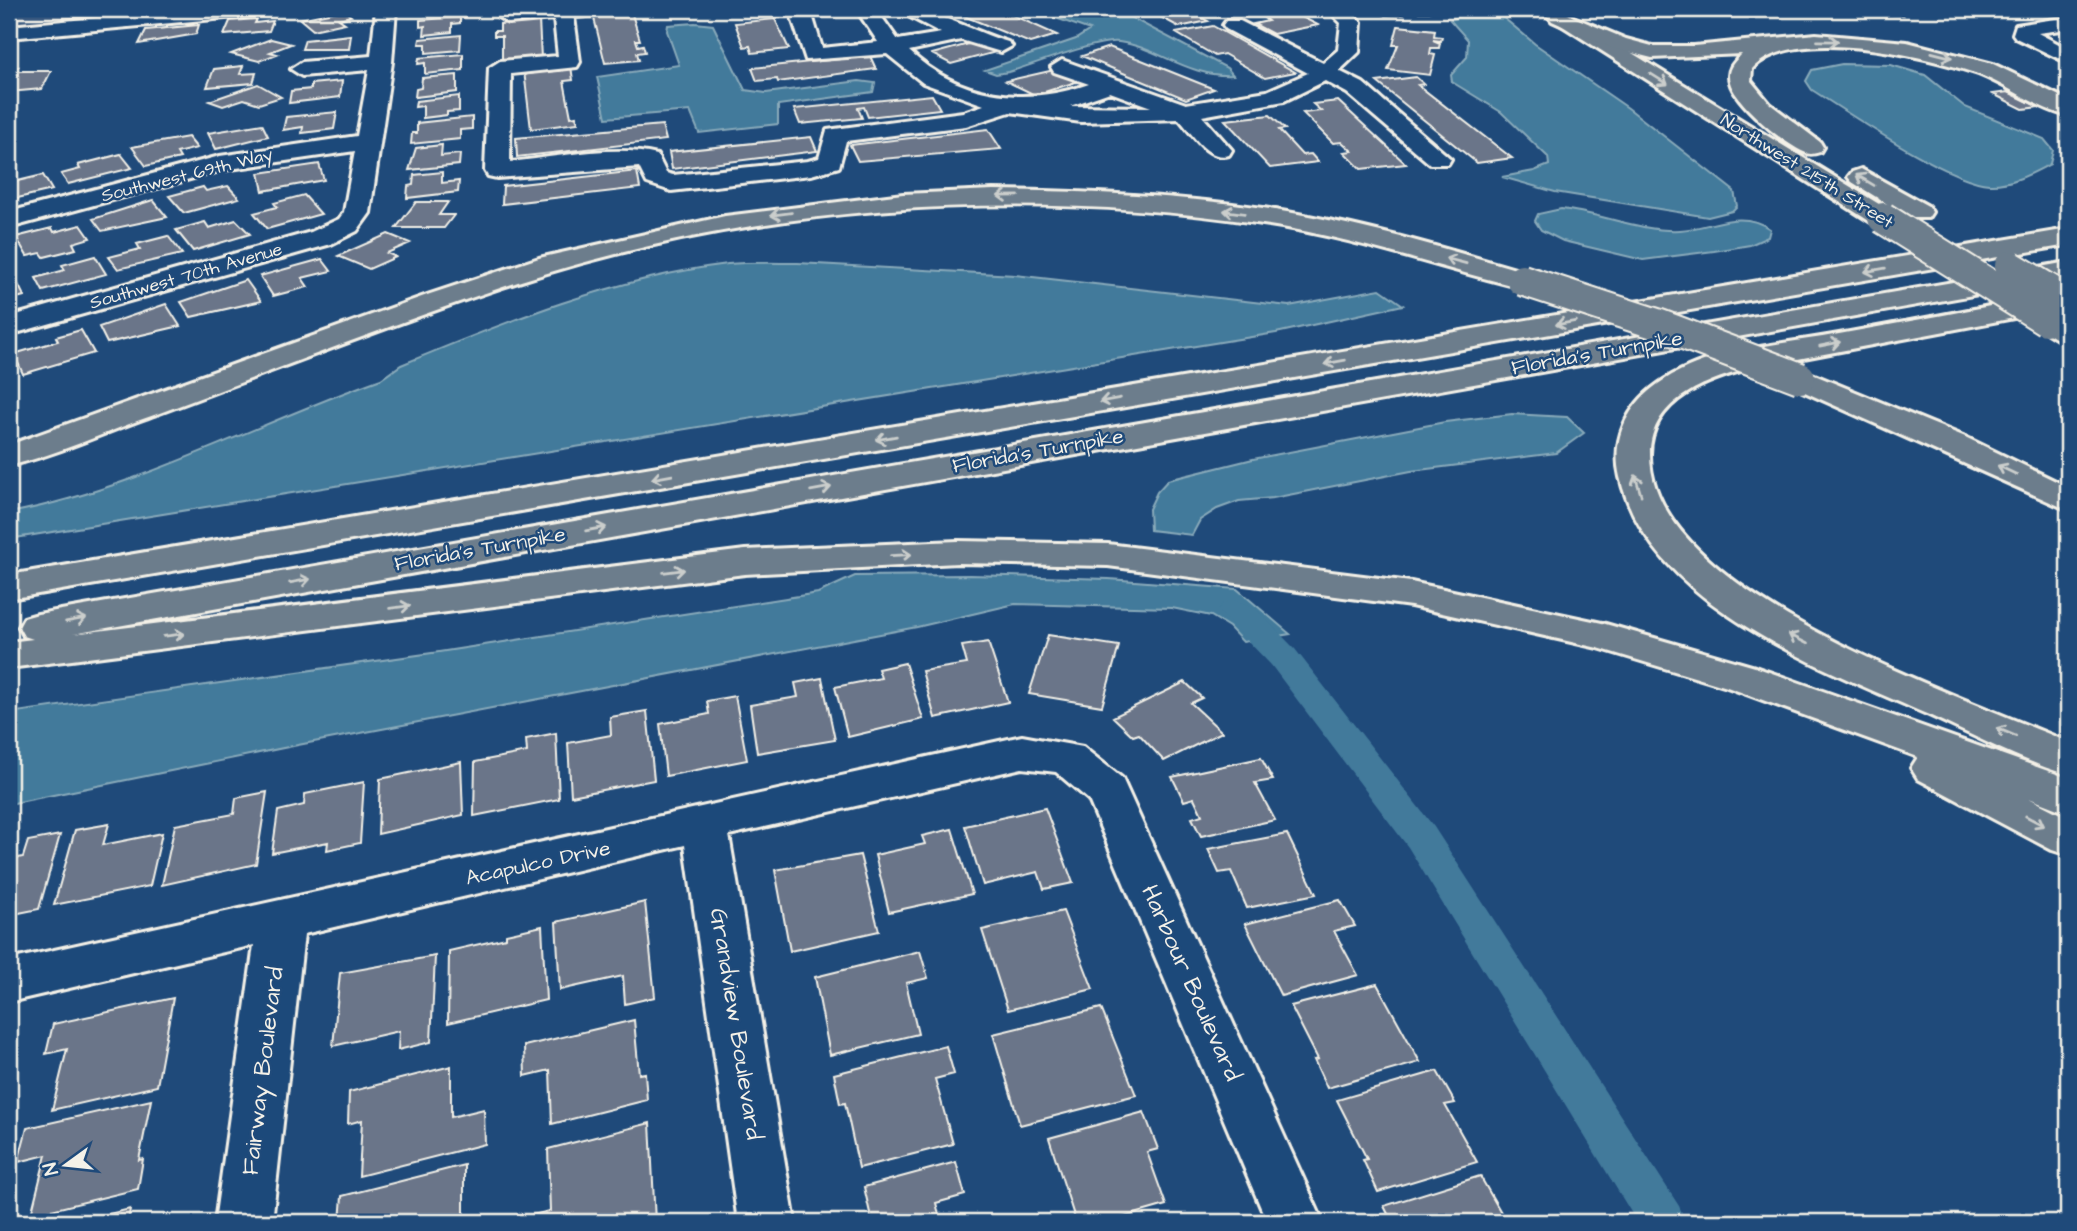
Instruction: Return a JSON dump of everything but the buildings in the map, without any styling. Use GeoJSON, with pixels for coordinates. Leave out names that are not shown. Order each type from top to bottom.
{"type":"FeatureCollection","features":[{"type":"Feature","properties":{"kind":"main road","name":"Northwest 215th Street"},"geometry":{"type":"LineString","coordinates":[[1562,12],[1652,52],[1919,212],[2063,314]]}},
{"type":"Feature","properties":{"kind":"main road","name":"Northwest 215th Street"},"geometry":{"type":"LineString","coordinates":[[1562,12],[1883,218],[2063,314]]}},
{"type":"Feature","properties":{"kind":"main road"},"geometry":{"type":"LineString","coordinates":[[1652,52],[1694,52],[1781,43],[1850,41],[1933,53],[1985,69],[2068,109]]}},
{"type":"Feature","properties":{"kind":"main road"},"geometry":{"type":"LineString","coordinates":[[1781,43],[1747,57],[1739,71],[1740,79],[1760,107],[1811,147]]}},
{"type":"Feature","properties":{"kind":"main road"},"geometry":{"type":"LineString","coordinates":[[9,456],[545,265],[692,229],[827,208],[930,199],[1018,196],[1166,204],[1313,226],[1522,279],[1660,325],[1800,378],[1951,443],[2068,500]]}},
{"type":"Feature","properties":{"kind":"main road"},"geometry":{"type":"LineString","coordinates":[[1942,259],[1979,236],[2068,212]]}},
{"type":"Feature","properties":{"kind":"main road","name":"Florida's Turnpike"},"geometry":{"type":"LineString","coordinates":[[9,587],[2068,237]]}},
{"type":"Feature","properties":{"kind":"main road","name":"Florida's Turnpike"},"geometry":{"type":"LineString","coordinates":[[9,632],[2068,270]]}},
{"type":"Feature","properties":{"kind":"main road"},"geometry":{"type":"LineString","coordinates":[[2063,314],[1783,353],[1715,369],[1674,388],[1656,401],[1643,417],[1633,450],[1640,495],[1668,540],[1691,565],[1750,611],[1838,659],[2068,759]]}},
{"type":"Feature","properties":{"kind":"main road"},"geometry":{"type":"LineString","coordinates":[[9,654],[745,562],[958,552],[1108,555],[1436,599],[1614,640],[1741,677],[2068,797]]}},
{"type":"Feature","properties":{"kind":"main road"},"geometry":{"type":"LineString","coordinates":[[1322,582],[1661,670],[1815,721],[1937,769],[2068,838]]}},
{"type":"Feature","properties":{"kind":"street"},"geometry":{"type":"LineString","coordinates":[[9,32],[258,9]]}},
{"type":"Feature","properties":{"kind":"street"},"geometry":{"type":"LineString","coordinates":[[368,142],[381,62],[386,9]]}},
{"type":"Feature","properties":{"kind":"street"},"geometry":{"type":"LineString","coordinates":[[508,17],[600,9]]}},
{"type":"Feature","properties":{"kind":"street"},"geometry":{"type":"LineString","coordinates":[[762,9],[829,9]]}},
{"type":"Feature","properties":{"kind":"street"},"geometry":{"type":"LineString","coordinates":[[866,9],[892,47],[931,78],[1011,104],[1045,110],[1131,115],[1186,112],[1280,95],[1328,72],[1348,52],[1351,22],[1336,9]]}},
{"type":"Feature","properties":{"kind":"street"},"geometry":{"type":"LineString","coordinates":[[905,9],[961,34],[1002,46]]}},
{"type":"Feature","properties":{"kind":"street"},"geometry":{"type":"LineString","coordinates":[[800,10],[814,55],[927,43],[961,34]]}},
{"type":"Feature","properties":{"kind":"street"},"geometry":{"type":"LineString","coordinates":[[563,12],[569,62],[500,68],[497,171],[648,160],[656,178],[671,183],[811,168],[830,162],[835,135],[966,119],[1011,104],[1062,101],[1109,85]]}},
{"type":"Feature","properties":{"kind":"street"},"geometry":{"type":"LineString","coordinates":[[1227,18],[1355,88],[1439,159]]}},
{"type":"Feature","properties":{"kind":"street"},"geometry":{"type":"LineString","coordinates":[[2068,23],[2029,27],[2023,29],[2023,34],[2068,57]]}},
{"type":"Feature","properties":{"kind":"street"},"geometry":{"type":"LineString","coordinates":[[302,69],[381,62]]}},
{"type":"Feature","properties":{"kind":"street"},"geometry":{"type":"LineString","coordinates":[[1062,67],[1186,112],[1220,150]]}},
{"type":"Feature","properties":{"kind":"street","name":"Southwest 70th Avenue"},"geometry":{"type":"LineString","coordinates":[[9,326],[321,238],[348,225],[357,213],[368,142]]}},
{"type":"Feature","properties":{"kind":"street","name":"Southwest 69th Way"},"geometry":{"type":"LineString","coordinates":[[9,220],[220,163],[273,153],[368,142]]}},
{"type":"Feature","properties":{"kind":"street","name":"Acapulco Drive"},"geometry":{"type":"LineString","coordinates":[[9,981],[705,826],[1022,752],[1068,758]]}},
{"type":"Feature","properties":{"kind":"street","name":"Harbour Boulevard"},"geometry":{"type":"LineString","coordinates":[[1068,758],[1107,790],[1295,1222]]}},
{"type":"Feature","properties":{"kind":"street","name":"Grandview Boulevard"},"geometry":{"type":"LineString","coordinates":[[705,826],[767,1222]]}},
{"type":"Feature","properties":{"kind":"street","name":"Fairway Boulevard"},"geometry":{"type":"LineString","coordinates":[[244,1222],[282,919]]}},
{"type":"Feature","properties":{"kind":"shaded area"},"geometry":{"type":"Polygon","coordinates":[[[9,9],[185,9],[9,25],[9,9]]]}},
{"type":"Feature","properties":{"kind":"shaded area"},"geometry":{"type":"Polygon","coordinates":[[[1030,9],[1115,9],[1227,68],[1233,75],[1202,72],[1119,42],[1081,48],[1009,72],[996,74],[985,70],[1076,39],[1090,30],[1030,9]]]}},
{"type":"Feature","properties":{"kind":"shaded area"},"geometry":{"type":"Polygon","coordinates":[[[1478,9],[1493,9],[1535,44],[1628,108],[1734,191],[1737,206],[1732,211],[1708,217],[1555,192],[1502,177],[1534,171],[1549,165],[1548,157],[1501,112],[1452,82],[1451,75],[1467,57],[1468,40],[1450,20],[1478,9]]]}},
{"type":"Feature","properties":{"kind":"shaded area"},"geometry":{"type":"Polygon","coordinates":[[[668,25],[713,25],[745,90],[766,93],[859,81],[875,83],[873,92],[778,105],[778,124],[699,133],[690,111],[606,118],[597,77],[679,65],[667,31],[668,25]]]}},
{"type":"Feature","properties":{"kind":"shaded area"},"geometry":{"type":"Polygon","coordinates":[[[1842,64],[1891,65],[1925,75],[1965,107],[2044,139],[2053,150],[2050,164],[2021,178],[1989,184],[1971,180],[1925,160],[1812,90],[1806,81],[1812,70],[1842,64]]]}},
{"type":"Feature","properties":{"kind":"shaded area"},"geometry":{"type":"Polygon","coordinates":[[[1561,209],[1665,230],[1692,229],[1737,220],[1759,223],[1770,229],[1768,237],[1750,245],[1643,260],[1563,241],[1541,230],[1535,221],[1538,214],[1561,209]]]}},
{"type":"Feature","properties":{"kind":"shaded area"},"geometry":{"type":"Polygon","coordinates":[[[737,263],[798,263],[1015,275],[1289,306],[1380,289],[1403,305],[1276,333],[9,539],[9,513],[57,502],[151,472],[381,379],[401,365],[561,303],[685,271],[737,263]]]}},
{"type":"Feature","properties":{"kind":"shaded area"},"geometry":{"type":"Polygon","coordinates":[[[1512,414],[1567,417],[1584,433],[1556,453],[1411,471],[1273,498],[1239,501],[1217,509],[1200,520],[1192,535],[1150,530],[1149,509],[1157,492],[1168,480],[1253,459],[1445,422],[1512,414]]]}},
{"type":"Feature","properties":{"kind":"shaded area"},"geometry":{"type":"Polygon","coordinates":[[[970,575],[1109,579],[1237,589],[1290,634],[1243,642],[1229,627],[1211,616],[1172,608],[1015,604],[917,627],[298,745],[9,804],[9,713],[439,652],[818,593],[855,576],[970,575]]]}},
{"type":"Feature","properties":{"kind":"waterway"},"geometry":{"type":"LineString","coordinates":[[1234,610],[1243,614],[1283,657],[1421,837],[1663,1222]]}}]}
